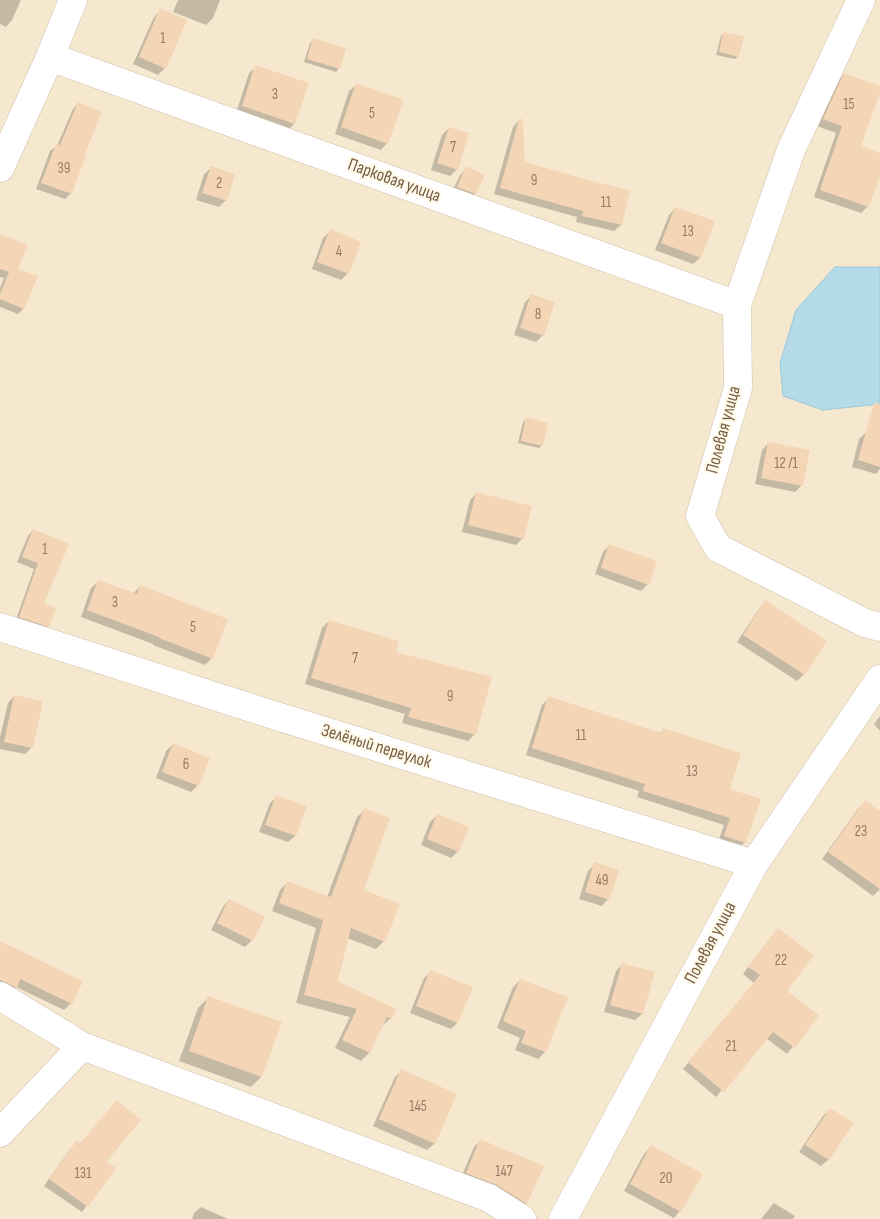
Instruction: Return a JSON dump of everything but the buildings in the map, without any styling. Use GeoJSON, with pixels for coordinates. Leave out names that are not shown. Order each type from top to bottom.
{"type":"FeatureCollection","features":[{"type":"Feature","properties":{"kind":"street"},"geometry":{"type":"LineString","coordinates":[[0,168],[50,57],[73,0]]}},
{"type":"Feature","properties":{"kind":"street","name":"Полевая улица"},"geometry":{"type":"LineString","coordinates":[[861,0],[791,150],[737,306],[738,388],[700,516],[718,548],[865,623],[880,627]]}},
{"type":"Feature","properties":{"kind":"street","name":"Парковая улица"},"geometry":{"type":"LineString","coordinates":[[50,57],[737,306]]}},
{"type":"Feature","properties":{"kind":"street","name":"Зелёный переулок"},"geometry":{"type":"LineString","coordinates":[[0,627],[270,714],[754,864]]}},
{"type":"Feature","properties":{"kind":"street","name":"Полевая улица"},"geometry":{"type":"LineString","coordinates":[[563,1219],[754,864],[880,679]]}},
{"type":"Feature","properties":{"kind":"street"},"geometry":{"type":"LineString","coordinates":[[0,996],[82,1046],[489,1198],[522,1219]]}},
{"type":"Feature","properties":{"kind":"street"},"geometry":{"type":"LineString","coordinates":[[0,1133],[82,1046]]}},
{"type":"Feature","properties":{"kind":"shaded area"},"geometry":{"type":"Polygon","coordinates":[[[0,0],[880,0],[880,1219],[0,1219],[0,0]]]}},
{"type":"Feature","properties":{"kind":"water"},"geometry":{"type":"Polygon","coordinates":[[[835,267],[880,267],[880,404],[823,410],[783,396],[780,363],[796,310],[835,267]]]}}]}
